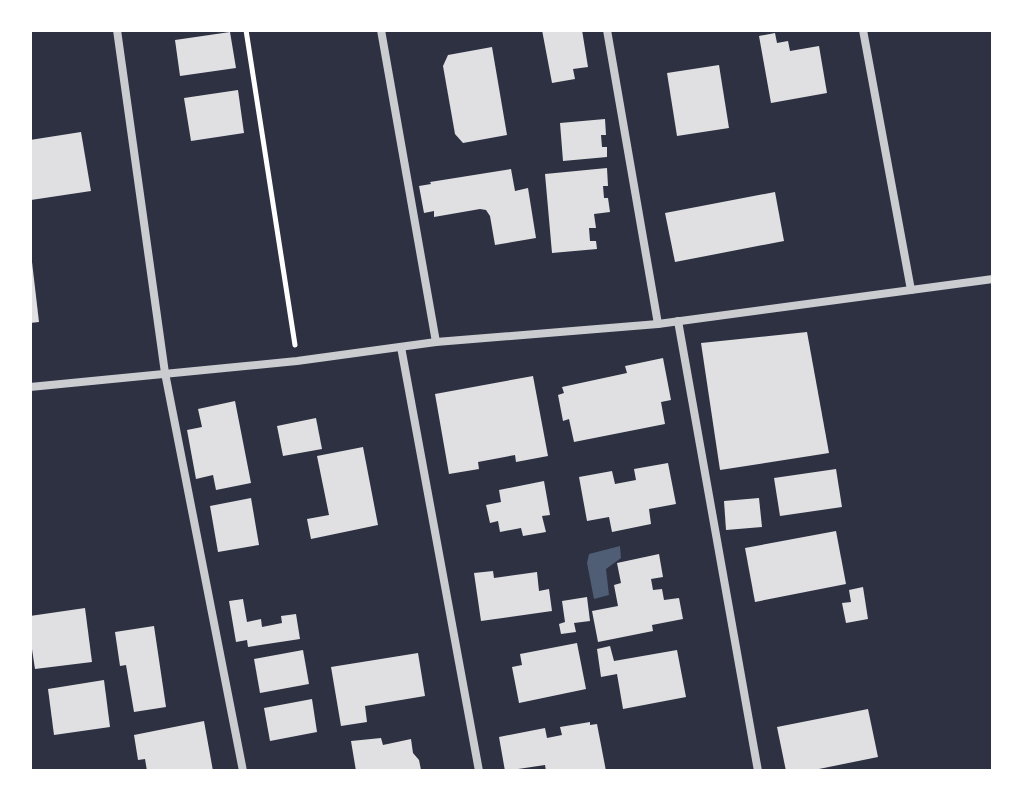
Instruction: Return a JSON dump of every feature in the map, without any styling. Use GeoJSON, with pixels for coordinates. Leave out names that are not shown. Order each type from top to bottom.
{"type":"FeatureCollection","features":[{"type":"Feature","properties":{"kind":"street"},"geometry":{"type":"LineString","coordinates":[[117,30],[165,373],[243,771]]}},
{"type":"Feature","properties":{"kind":"street"},"geometry":{"type":"LineString","coordinates":[[381,30],[436,342]]}},
{"type":"Feature","properties":{"kind":"street"},"geometry":{"type":"LineString","coordinates":[[607,30],[658,324]]}},
{"type":"Feature","properties":{"kind":"street"},"geometry":{"type":"LineString","coordinates":[[863,30],[911,290]]}},
{"type":"Feature","properties":{"kind":"street"},"geometry":{"type":"LineString","coordinates":[[30,387],[297,361],[436,342],[658,324],[993,279]]}},
{"type":"Feature","properties":{"kind":"street"},"geometry":{"type":"LineString","coordinates":[[678,321],[758,771]]}},
{"type":"Feature","properties":{"kind":"street"},"geometry":{"type":"LineString","coordinates":[[401,347],[479,771]]}},
{"type":"Feature","properties":{"kind":"path"},"geometry":{"type":"LineString","coordinates":[[246,30],[297,361]]}},
{"type":"Feature","properties":{"kind":"water"},"geometry":{"type":"Polygon","coordinates":[[[620,546],[621,558],[606,569],[609,595],[594,599],[587,563],[589,554],[620,546]]]}},
{"type":"Feature","properties":{"kind":"building"},"geometry":{"type":"Polygon","coordinates":[[[542,30],[582,30],[588,67],[573,69],[575,79],[552,83],[542,30]]]}},
{"type":"Feature","properties":{"kind":"building"},"geometry":{"type":"Polygon","coordinates":[[[230,32],[236,68],[180,76],[175,40],[230,32]]]}},
{"type":"Feature","properties":{"kind":"building"},"geometry":{"type":"Polygon","coordinates":[[[775,33],[777,43],[788,41],[790,51],[819,46],[827,93],[771,103],[759,36],[775,33]]]}},
{"type":"Feature","properties":{"kind":"building"},"geometry":{"type":"Polygon","coordinates":[[[492,47],[507,135],[463,143],[455,134],[443,66],[448,55],[492,47]]]}},
{"type":"Feature","properties":{"kind":"building"},"geometry":{"type":"Polygon","coordinates":[[[719,65],[729,128],[677,136],[667,73],[719,65]]]}},
{"type":"Feature","properties":{"kind":"building"},"geometry":{"type":"Polygon","coordinates":[[[238,90],[244,133],[191,141],[184,98],[238,90]]]}},
{"type":"Feature","properties":{"kind":"building"},"geometry":{"type":"Polygon","coordinates":[[[605,119],[606,135],[601,135],[602,147],[607,147],[607,157],[563,161],[560,123],[605,119]]]}},
{"type":"Feature","properties":{"kind":"building"},"geometry":{"type":"Polygon","coordinates":[[[81,132],[91,191],[31,200],[30,140],[81,132]]]}},
{"type":"Feature","properties":{"kind":"building"},"geometry":{"type":"Polygon","coordinates":[[[607,168],[608,186],[603,186],[610,212],[594,214],[596,228],[589,228],[590,241],[596,241],[597,249],[552,253],[545,174],[607,168]]]}},
{"type":"Feature","properties":{"kind":"building"},"geometry":{"type":"Polygon","coordinates":[[[511,169],[515,191],[528,188],[536,238],[495,245],[486,210],[434,217],[434,211],[424,213],[419,186],[511,169]]]}},
{"type":"Feature","properties":{"kind":"building"},"geometry":{"type":"Polygon","coordinates":[[[775,192],[784,241],[675,262],[665,213],[775,192]]]}},
{"type":"Feature","properties":{"kind":"building"},"geometry":{"type":"Polygon","coordinates":[[[30,262],[39,322],[30,323],[30,262]]]}},
{"type":"Feature","properties":{"kind":"building"},"geometry":{"type":"Polygon","coordinates":[[[807,332],[829,453],[720,470],[701,343],[807,332]]]}},
{"type":"Feature","properties":{"kind":"building"},"geometry":{"type":"Polygon","coordinates":[[[663,358],[671,400],[661,402],[665,424],[574,442],[569,419],[563,421],[558,395],[564,393],[562,387],[627,373],[625,366],[663,358]]]}},
{"type":"Feature","properties":{"kind":"building"},"geometry":{"type":"Polygon","coordinates":[[[533,376],[548,456],[516,462],[515,455],[478,462],[479,469],[449,474],[435,394],[533,376]]]}},
{"type":"Feature","properties":{"kind":"building"},"geometry":{"type":"Polygon","coordinates":[[[235,401],[251,483],[216,490],[213,475],[196,479],[187,430],[202,427],[198,409],[235,401]]]}},
{"type":"Feature","properties":{"kind":"building"},"geometry":{"type":"Polygon","coordinates":[[[316,418],[322,449],[283,456],[277,426],[316,418]]]}},
{"type":"Feature","properties":{"kind":"building"},"geometry":{"type":"Polygon","coordinates":[[[363,447],[378,525],[311,539],[307,519],[329,515],[317,456],[363,447]]]}},
{"type":"Feature","properties":{"kind":"building"},"geometry":{"type":"Polygon","coordinates":[[[668,463],[676,504],[649,509],[651,524],[612,532],[609,517],[587,521],[579,477],[612,471],[615,484],[636,480],[634,469],[668,463]]]}},
{"type":"Feature","properties":{"kind":"building"},"geometry":{"type":"Polygon","coordinates":[[[836,469],[842,507],[780,516],[774,478],[836,469]]]}},
{"type":"Feature","properties":{"kind":"building"},"geometry":{"type":"Polygon","coordinates":[[[544,481],[550,515],[542,516],[546,532],[523,536],[521,528],[500,532],[498,521],[490,523],[486,505],[501,502],[499,490],[544,481]]]}},
{"type":"Feature","properties":{"kind":"building"},"geometry":{"type":"Polygon","coordinates":[[[251,498],[259,545],[218,552],[210,506],[251,498]]]}},
{"type":"Feature","properties":{"kind":"building"},"geometry":{"type":"Polygon","coordinates":[[[759,498],[762,527],[726,530],[724,501],[759,498]]]}},
{"type":"Feature","properties":{"kind":"building"},"geometry":{"type":"Polygon","coordinates":[[[836,531],[846,584],[755,602],[745,548],[836,531]]]}},
{"type":"Feature","properties":{"kind":"building"},"geometry":{"type":"Polygon","coordinates":[[[659,554],[663,577],[651,579],[653,590],[662,589],[664,600],[679,598],[683,619],[652,625],[653,631],[598,642],[592,611],[618,606],[614,585],[621,583],[617,563],[659,554]]]}},
{"type":"Feature","properties":{"kind":"building"},"geometry":{"type":"Polygon","coordinates":[[[493,571],[494,578],[537,572],[539,591],[549,589],[552,611],[481,621],[474,573],[493,571]]]}},
{"type":"Feature","properties":{"kind":"building"},"geometry":{"type":"Polygon","coordinates":[[[863,587],[868,619],[846,623],[842,603],[851,602],[849,590],[863,587]]]}},
{"type":"Feature","properties":{"kind":"building"},"geometry":{"type":"Polygon","coordinates":[[[587,597],[590,621],[574,623],[576,632],[561,634],[559,624],[565,622],[562,601],[587,597]]]}},
{"type":"Feature","properties":{"kind":"building"},"geometry":{"type":"Polygon","coordinates":[[[243,599],[247,622],[261,619],[262,627],[282,623],[281,616],[296,614],[300,639],[248,647],[247,640],[236,642],[229,601],[243,599]]]}},
{"type":"Feature","properties":{"kind":"building"},"geometry":{"type":"Polygon","coordinates":[[[85,608],[92,662],[35,669],[30,616],[85,608]]]}},
{"type":"Feature","properties":{"kind":"building"},"geometry":{"type":"Polygon","coordinates":[[[154,626],[166,707],[134,712],[126,665],[120,666],[115,632],[154,626]]]}},
{"type":"Feature","properties":{"kind":"building"},"geometry":{"type":"Polygon","coordinates":[[[577,643],[586,689],[519,703],[512,667],[522,665],[520,654],[577,643]]]}},
{"type":"Feature","properties":{"kind":"building"},"geometry":{"type":"Polygon","coordinates":[[[610,646],[614,661],[677,650],[686,697],[623,709],[617,674],[601,677],[597,649],[610,646]]]}},
{"type":"Feature","properties":{"kind":"building"},"geometry":{"type":"Polygon","coordinates":[[[303,650],[309,684],[260,693],[254,659],[303,650]]]}},
{"type":"Feature","properties":{"kind":"building"},"geometry":{"type":"Polygon","coordinates":[[[418,653],[425,696],[365,706],[367,722],[341,726],[331,667],[418,653]]]}},
{"type":"Feature","properties":{"kind":"building"},"geometry":{"type":"Polygon","coordinates":[[[104,680],[110,727],[54,735],[48,689],[104,680]]]}},
{"type":"Feature","properties":{"kind":"building"},"geometry":{"type":"Polygon","coordinates":[[[312,699],[317,732],[270,741],[264,708],[312,699]]]}},
{"type":"Feature","properties":{"kind":"building"},"geometry":{"type":"Polygon","coordinates":[[[868,709],[878,757],[809,771],[786,771],[777,727],[868,709]]]}},
{"type":"Feature","properties":{"kind":"building"},"geometry":{"type":"Polygon","coordinates":[[[204,721],[213,771],[147,771],[145,759],[138,760],[134,735],[204,721]]]}},
{"type":"Feature","properties":{"kind":"building"},"geometry":{"type":"Polygon","coordinates":[[[590,722],[590,725],[597,724],[606,771],[546,771],[545,765],[505,771],[499,737],[545,728],[547,738],[562,735],[560,727],[590,722]]]}},
{"type":"Feature","properties":{"kind":"building"},"geometry":{"type":"Polygon","coordinates":[[[381,738],[383,745],[411,739],[421,770],[356,771],[351,741],[381,738]]]}}]}
